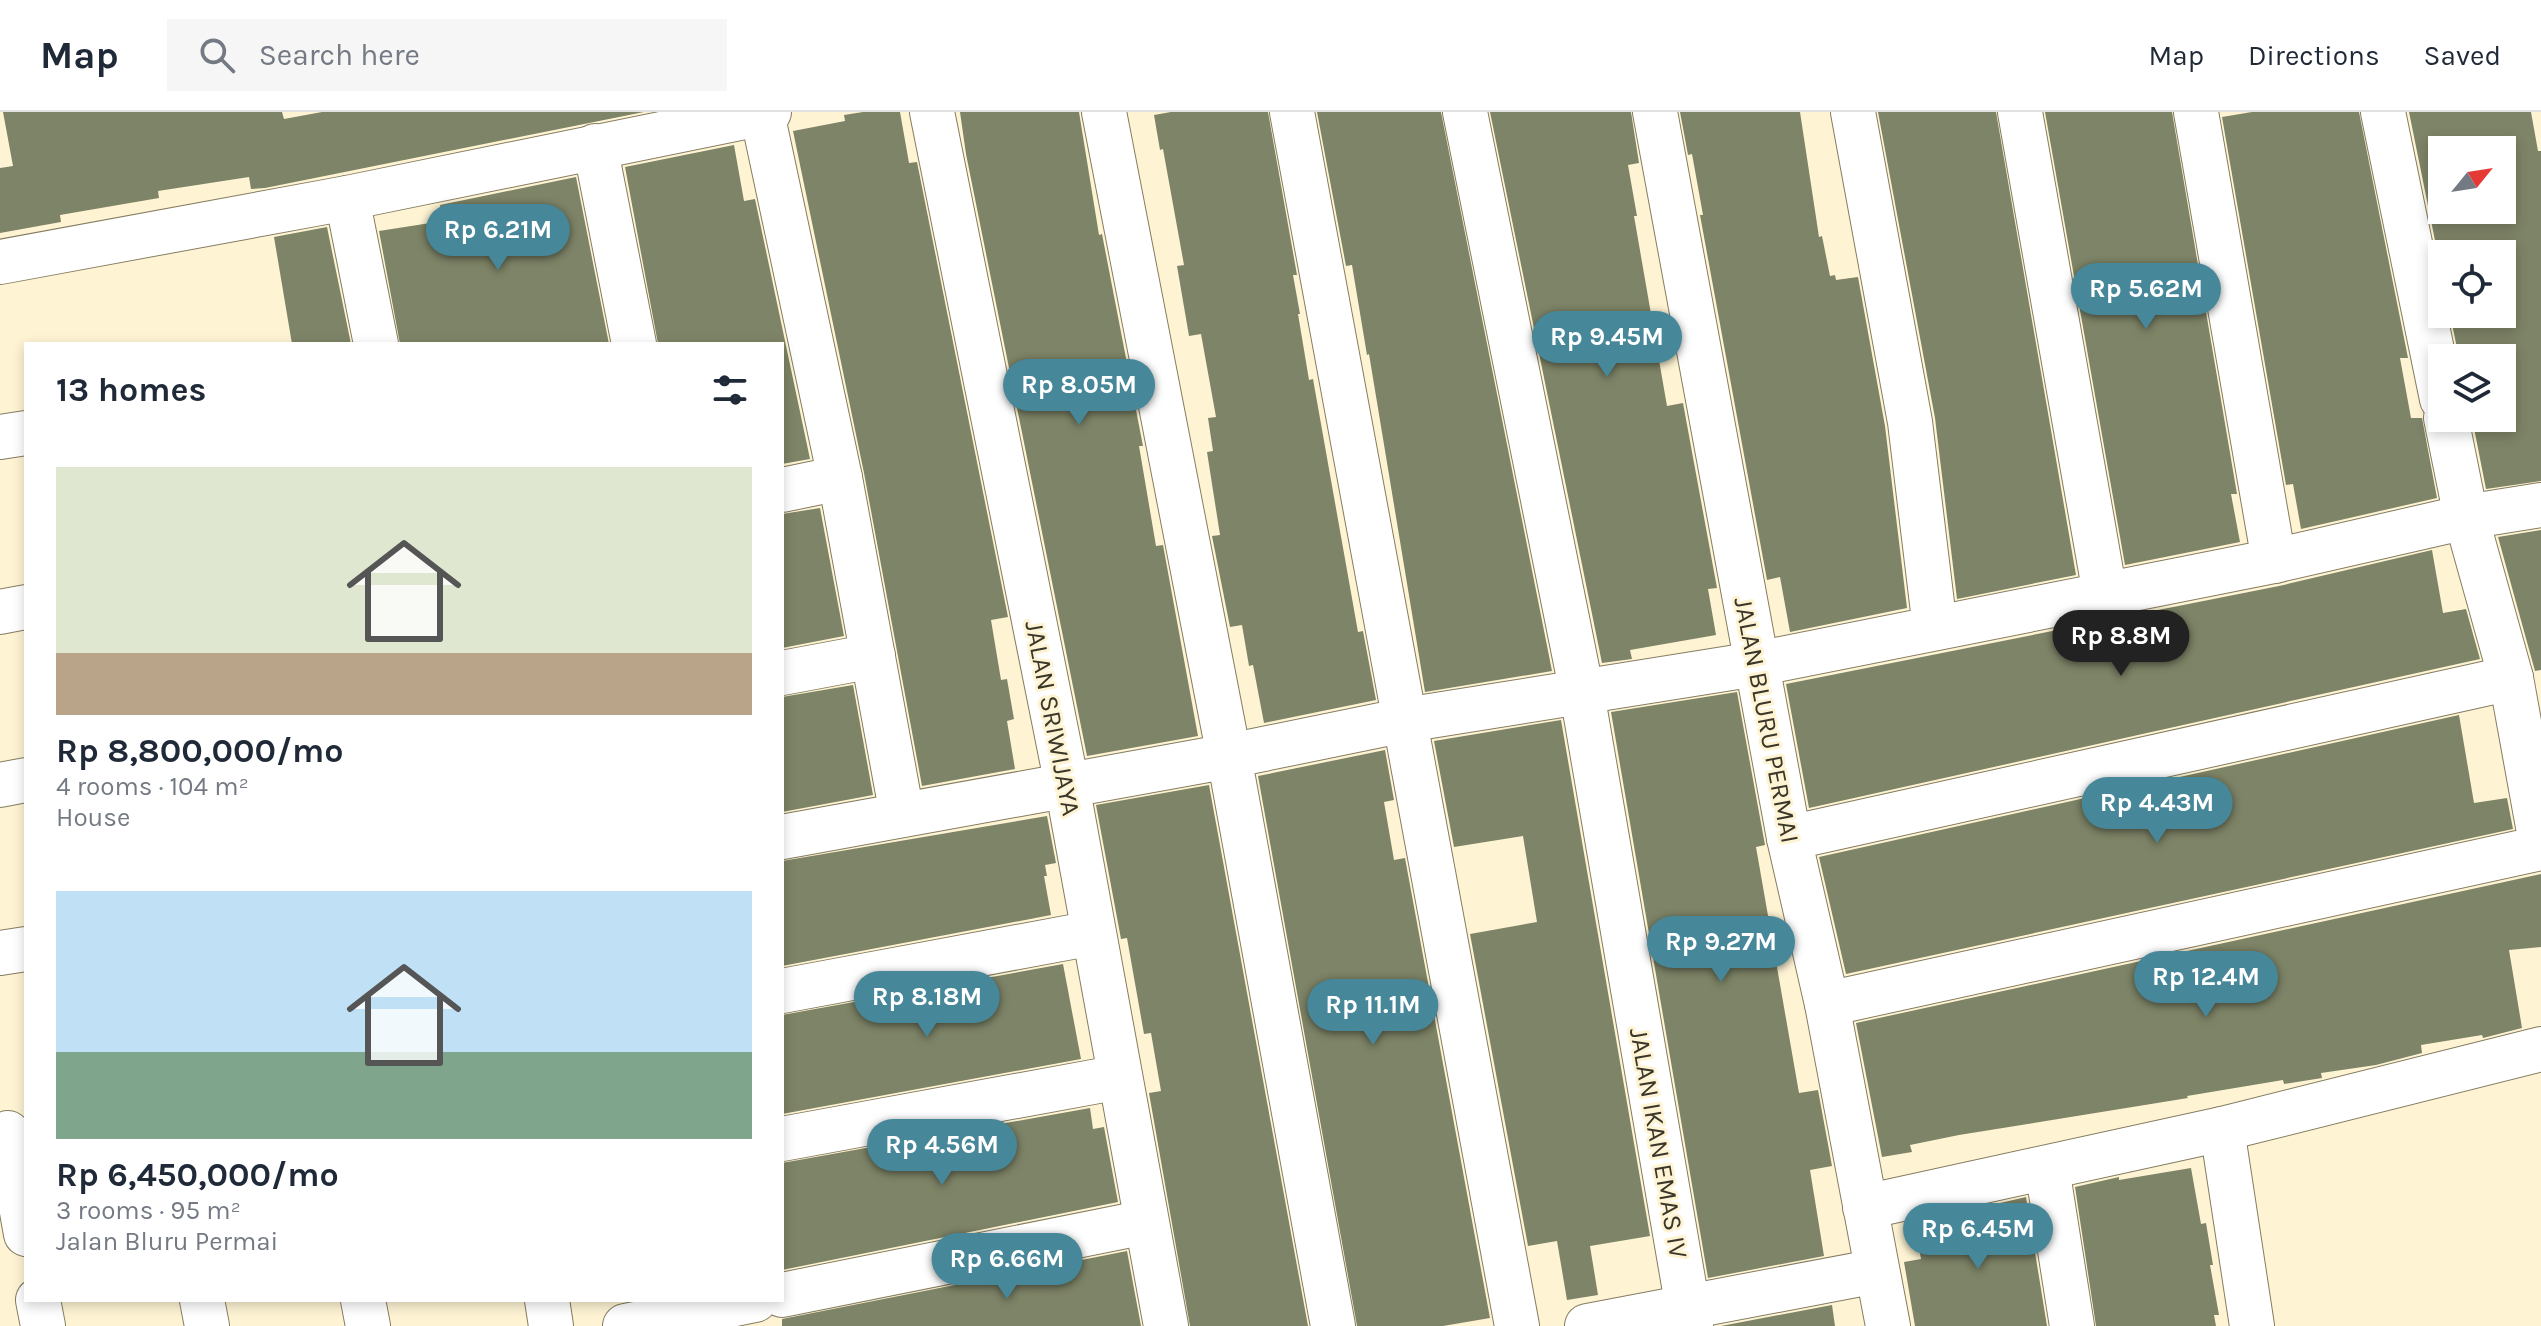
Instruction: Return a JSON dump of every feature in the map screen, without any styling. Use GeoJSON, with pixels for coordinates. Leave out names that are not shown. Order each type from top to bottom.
{"type":"FeatureCollection","features":[{"type":"Feature","properties":{"kind":"street","name":"JALAN SRIWIJAYA"},"geometry":{"type":"LineString","coordinates":[[932,112],[1067,785],[1166,1326]]}},
{"type":"Feature","properties":{"kind":"street"},"geometry":{"type":"LineString","coordinates":[[1104,112],[1229,756],[1333,1326]]}},
{"type":"Feature","properties":{"kind":"street"},"geometry":{"type":"LineString","coordinates":[[1292,112],[1517,1326]]}},
{"type":"Feature","properties":{"kind":"street","name":"JALAN IKAN EMAS IV"},"geometry":{"type":"LineString","coordinates":[[1465,112],[1582,693],[1689,1317]]}},
{"type":"Feature","properties":{"kind":"street","name":"JALAN BLURU PERMAI"},"geometry":{"type":"LineString","coordinates":[[1655,112],[1789,838],[1827,1004],[1888,1326]]}},
{"type":"Feature","properties":{"kind":"street"},"geometry":{"type":"LineString","coordinates":[[1853,112],[1910,422],[1935,628]]}},
{"type":"Feature","properties":{"kind":"street"},"geometry":{"type":"LineString","coordinates":[[2020,112],[2105,594]]}},
{"type":"Feature","properties":{"kind":"street"},"geometry":{"type":"LineString","coordinates":[[2196,112],[2274,561]]}},
{"type":"Feature","properties":{"kind":"street"},"geometry":{"type":"LineString","coordinates":[[2383,112],[2431,344]]}},
{"type":"Feature","properties":{"kind":"street"},"geometry":{"type":"LineString","coordinates":[[0,262],[347,198],[609,133],[765,113],[840,478],[902,815]]}},
{"type":"Feature","properties":{"kind":"street"},"geometry":{"type":"LineString","coordinates":[[609,133],[634,342]]}},
{"type":"Feature","properties":{"kind":"street"},"geometry":{"type":"LineString","coordinates":[[347,198],[376,342]]}},
{"type":"Feature","properties":{"kind":"street"},"geometry":{"type":"LineString","coordinates":[[1827,1004],[2541,845],[2511,678],[2466,517],[2449,432]]}},
{"type":"Feature","properties":{"kind":"street"},"geometry":{"type":"LineString","coordinates":[[0,437],[24,433]]}},
{"type":"Feature","properties":{"kind":"street"},"geometry":{"type":"LineString","coordinates":[[784,490],[840,478]]}},
{"type":"Feature","properties":{"kind":"street"},"geometry":{"type":"LineString","coordinates":[[784,837],[1229,756],[1405,720],[1756,664],[2274,561],[2466,517],[2541,505]]}},
{"type":"Feature","properties":{"kind":"street"},"geometry":{"type":"LineString","coordinates":[[0,612],[24,607]]}},
{"type":"Feature","properties":{"kind":"street"},"geometry":{"type":"LineString","coordinates":[[784,673],[873,656]]}},
{"type":"Feature","properties":{"kind":"street"},"geometry":{"type":"LineString","coordinates":[[1789,838],[2511,678]]}},
{"type":"Feature","properties":{"kind":"street"},"geometry":{"type":"LineString","coordinates":[[0,785],[24,780]]}},
{"type":"Feature","properties":{"kind":"street"},"geometry":{"type":"LineString","coordinates":[[784,991],[1093,933]]}},
{"type":"Feature","properties":{"kind":"street"},"geometry":{"type":"LineString","coordinates":[[0,953],[24,949]]}},
{"type":"Feature","properties":{"kind":"street"},"geometry":{"type":"LineString","coordinates":[[1865,1207],[2222,1129],[2541,1049]]}},
{"type":"Feature","properties":{"kind":"street"},"geometry":{"type":"LineString","coordinates":[[784,1139],[1120,1077]]}},
{"type":"Feature","properties":{"kind":"street"},"geometry":{"type":"LineString","coordinates":[[2222,1129],[2252,1326]]}},
{"type":"Feature","properties":{"kind":"street"},"geometry":{"type":"LineString","coordinates":[[11,1133],[24,1221]]}},
{"type":"Feature","properties":{"kind":"street"},"geometry":{"type":"LineString","coordinates":[[2047,1168],[2072,1326]]}},
{"type":"Feature","properties":{"kind":"street"},"geometry":{"type":"LineString","coordinates":[[784,1295],[1146,1222]]}},
{"type":"Feature","properties":{"kind":"street"},"geometry":{"type":"LineString","coordinates":[[1587,1326],[1689,1317],[1877,1271]]}},
{"type":"Feature","properties":{"kind":"street"},"geometry":{"type":"LineString","coordinates":[[38,1302],[43,1326]]}},
{"type":"Feature","properties":{"kind":"street"},"geometry":{"type":"LineString","coordinates":[[202,1302],[207,1326]]}},
{"type":"Feature","properties":{"kind":"street"},"geometry":{"type":"LineString","coordinates":[[363,1302],[368,1326]]}},
{"type":"Feature","properties":{"kind":"street"},"geometry":{"type":"LineString","coordinates":[[547,1302],[551,1326]]}},
{"type":"Feature","properties":{"kind":"street"},"geometry":{"type":"LineString","coordinates":[[625,1326],[745,1302]]}},
{"type":"Feature","properties":{"kind":"building"},"geometry":{"type":"Polygon","coordinates":[[[3,112],[282,112],[284,119],[322,112],[644,112],[265,188],[251,189],[249,177],[158,191],[159,198],[60,215],[61,222],[0,233],[0,168],[13,166],[3,112]]]}},
{"type":"Feature","properties":{"kind":"building"},"geometry":{"type":"Polygon","coordinates":[[[900,112],[909,163],[917,162],[1008,617],[991,620],[1001,680],[1007,679],[1014,719],[1007,721],[1015,769],[922,786],[864,473],[793,131],[845,121],[844,115],[900,112]]]}},
{"type":"Feature","properties":{"kind":"building"},"geometry":{"type":"Polygon","coordinates":[[[960,112],[1079,112],[1099,235],[1102,234],[1143,446],[1139,446],[1156,546],[1163,545],[1198,736],[1087,756],[960,112]]]}},
{"type":"Feature","properties":{"kind":"building"},"geometry":{"type":"Polygon","coordinates":[[[1171,112],[1268,112],[1297,275],[1293,275],[1309,380],[1313,379],[1358,632],[1363,631],[1376,700],[1264,723],[1242,625],[1230,627],[1212,536],[1220,535],[1207,452],[1213,451],[1208,418],[1216,417],[1201,334],[1189,336],[1177,266],[1184,265],[1154,115],[1171,112]]]}},
{"type":"Feature","properties":{"kind":"building"},"geometry":{"type":"Polygon","coordinates":[[[1317,112],[1441,112],[1552,671],[1425,692],[1369,354],[1352,265],[1346,266],[1317,112]]]}},
{"type":"Feature","properties":{"kind":"building"},"geometry":{"type":"Polygon","coordinates":[[[1490,112],[1631,112],[1639,163],[1628,165],[1637,216],[1634,216],[1667,406],[1683,403],[1717,588],[1708,589],[1716,635],[1630,650],[1632,659],[1602,663],[1490,112]]]}},
{"type":"Feature","properties":{"kind":"building"},"geometry":{"type":"Polygon","coordinates":[[[1680,112],[1800,112],[1819,237],[1822,236],[1830,276],[1835,275],[1836,280],[1858,277],[1885,426],[1907,608],[1790,632],[1780,577],[1767,580],[1700,215],[1703,215],[1692,154],[1688,155],[1680,112]]]}},
{"type":"Feature","properties":{"kind":"building"},"geometry":{"type":"Polygon","coordinates":[[[1878,112],[1996,112],[2076,575],[1957,599],[1935,418],[1878,112]]]}},
{"type":"Feature","properties":{"kind":"building"},"geometry":{"type":"Polygon","coordinates":[[[2045,112],[2172,112],[2237,494],[2231,494],[2240,542],[2125,565],[2045,112]]]}},
{"type":"Feature","properties":{"kind":"building"},"geometry":{"type":"Polygon","coordinates":[[[2252,112],[2359,112],[2408,358],[2400,358],[2411,418],[2422,418],[2437,498],[2301,529],[2293,484],[2286,485],[2222,117],[2252,112]]]}},
{"type":"Feature","properties":{"kind":"building"},"geometry":{"type":"Polygon","coordinates":[[[2409,112],[2531,112],[2538,151],[2541,151],[2541,481],[2486,489],[2475,432],[2516,432],[2516,344],[2456,344],[2453,328],[2516,328],[2516,240],[2435,240],[2432,224],[2516,224],[2516,136],[2428,136],[2428,206],[2409,112]]]}},
{"type":"Feature","properties":{"kind":"building"},"geometry":{"type":"Polygon","coordinates":[[[734,145],[744,201],[755,199],[810,459],[784,464],[784,342],[658,342],[625,167],[734,145]]]}},
{"type":"Feature","properties":{"kind":"building"},"geometry":{"type":"Polygon","coordinates":[[[576,177],[609,342],[400,342],[379,231],[443,221],[440,205],[576,177]]]}},
{"type":"Feature","properties":{"kind":"building"},"geometry":{"type":"Polygon","coordinates":[[[327,227],[351,342],[292,342],[274,237],[327,227]]]}},
{"type":"Feature","properties":{"kind":"building"},"geometry":{"type":"Polygon","coordinates":[[[820,508],[844,636],[784,648],[784,514],[820,508]]]}},
{"type":"Feature","properties":{"kind":"building"},"geometry":{"type":"Polygon","coordinates":[[[2541,530],[2541,670],[2535,671],[2498,537],[2541,530]]]}},
{"type":"Feature","properties":{"kind":"building"},"geometry":{"type":"Polygon","coordinates":[[[2432,550],[2443,613],[2466,609],[2480,659],[1809,808],[1786,684],[2279,586],[2432,550]]]}},
{"type":"Feature","properties":{"kind":"building"},"geometry":{"type":"Polygon","coordinates":[[[853,685],[873,795],[784,812],[784,697],[853,685]]]}},
{"type":"Feature","properties":{"kind":"building"},"geometry":{"type":"Polygon","coordinates":[[[1737,692],[1765,845],[1756,847],[1799,1093],[1818,1090],[1832,1166],[1810,1170],[1824,1256],[1708,1278],[1611,712],[1737,692]]]}},
{"type":"Feature","properties":{"kind":"building"},"geometry":{"type":"Polygon","coordinates":[[[2459,715],[2474,803],[2507,798],[2513,829],[1846,974],[1819,857],[2459,715]]]}},
{"type":"Feature","properties":{"kind":"building"},"geometry":{"type":"Polygon","coordinates":[[[1561,720],[1650,1236],[1590,1246],[1598,1295],[1567,1300],[1557,1241],[1528,1246],[1470,934],[1537,922],[1523,836],[1454,847],[1434,741],[1561,720]]]}},
{"type":"Feature","properties":{"kind":"building"},"geometry":{"type":"Polygon","coordinates":[[[1385,750],[1394,800],[1384,802],[1394,860],[1405,858],[1490,1318],[1443,1326],[1357,1326],[1258,776],[1385,750]]]}},
{"type":"Feature","properties":{"kind":"building"},"geometry":{"type":"Polygon","coordinates":[[[1209,785],[1308,1326],[1190,1326],[1149,1093],[1161,1091],[1151,1033],[1144,1034],[1127,938],[1121,939],[1096,805],[1209,785]]]}},
{"type":"Feature","properties":{"kind":"building"},"geometry":{"type":"Polygon","coordinates":[[[1047,816],[1056,863],[1045,865],[1051,915],[784,966],[784,861],[1047,816]]]}},
{"type":"Feature","properties":{"kind":"building"},"geometry":{"type":"Polygon","coordinates":[[[2541,874],[2541,947],[2509,950],[2522,1028],[2483,1038],[2482,1035],[2421,1045],[2422,1053],[2376,1065],[2321,1073],[2322,1078],[2284,1084],[2283,1080],[1959,1135],[1910,1145],[1912,1152],[1882,1157],[1856,1023],[2541,874]]]}},
{"type":"Feature","properties":{"kind":"building"},"geometry":{"type":"Polygon","coordinates":[[[1063,964],[1081,1059],[784,1114],[784,1015],[1063,964]]]}},
{"type":"Feature","properties":{"kind":"building"},"geometry":{"type":"Polygon","coordinates":[[[1090,1108],[1093,1129],[1104,1127],[1118,1202],[784,1270],[784,1163],[1090,1108]]]}},
{"type":"Feature","properties":{"kind":"building"},"geometry":{"type":"Polygon","coordinates":[[[2191,1168],[2201,1224],[2206,1223],[2213,1265],[2210,1265],[2219,1315],[2214,1315],[2216,1326],[2096,1326],[2075,1187],[2119,1177],[2119,1180],[2191,1168]]]}},
{"type":"Feature","properties":{"kind":"building"},"geometry":{"type":"Polygon","coordinates":[[[2026,1197],[2047,1326],[1915,1326],[1904,1262],[1921,1259],[1916,1231],[1964,1224],[1961,1212],[2026,1197]]]}},
{"type":"Feature","properties":{"kind":"building"},"geometry":{"type":"Polygon","coordinates":[[[1127,1251],[1141,1326],[782,1326],[782,1319],[1127,1251]]]}},
{"type":"Feature","properties":{"kind":"building"},"geometry":{"type":"Polygon","coordinates":[[[1832,1305],[1835,1326],[1721,1326],[1832,1305]]]}}]}
